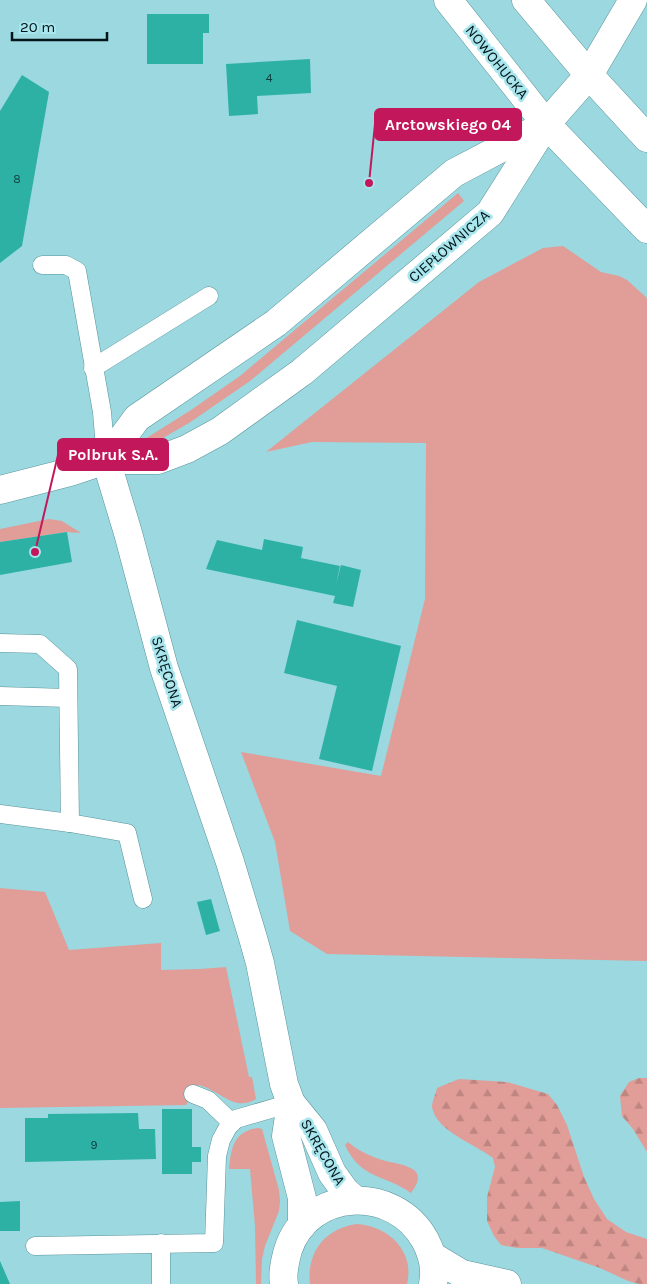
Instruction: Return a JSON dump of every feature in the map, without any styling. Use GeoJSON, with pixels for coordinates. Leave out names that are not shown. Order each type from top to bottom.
{"type":"FeatureCollection","features":[{"type":"Feature","properties":{"kind":"street","name":"NOWOHUCKA"},"geometry":{"type":"LineString","coordinates":[[448,0],[546,124],[647,230]]}},
{"type":"Feature","properties":{"kind":"street"},"geometry":{"type":"LineString","coordinates":[[526,0],[589,75],[647,138]]}},
{"type":"Feature","properties":{"kind":"street"},"geometry":{"type":"LineString","coordinates":[[106,460],[137,418],[276,323],[454,173],[546,124],[589,75],[633,0]]}},
{"type":"Feature","properties":{"kind":"street","name":"CIEPŁOWNICZA"},"geometry":{"type":"LineString","coordinates":[[0,490],[70,472],[106,460],[158,460],[187,449],[220,431],[302,372],[490,214],[546,124]]}},
{"type":"Feature","properties":{"kind":"street","name":"SKRĘCONA"},"geometry":{"type":"LineString","coordinates":[[106,460],[128,533],[164,668],[230,862],[260,963],[288,1093],[286,1136],[302,1198],[302,1225]]}},
{"type":"Feature","properties":{"kind":"street","name":"SKRĘCONA"},"geometry":{"type":"LineString","coordinates":[[288,1093],[313,1130],[332,1173],[345,1191],[355,1200]]}},
{"type":"Feature","properties":{"kind":"street"},"geometry":{"type":"LineString","coordinates":[[284,1284],[285,1260],[291,1241],[302,1225],[317,1212],[336,1203],[355,1200],[373,1201],[389,1206],[414,1224],[432,1256],[433,1284]]}},
{"type":"Feature","properties":{"kind":"street"},"geometry":{"type":"LineString","coordinates":[[432,1256],[462,1274],[508,1284]]}},
{"type":"Feature","properties":{"kind":"lane","name":"SKRĘCONA"},"geometry":{"type":"LineString","coordinates":[[42,265],[66,265],[77,271],[102,412],[106,460]]}},
{"type":"Feature","properties":{"kind":"lane"},"geometry":{"type":"LineString","coordinates":[[93,368],[209,296]]}},
{"type":"Feature","properties":{"kind":"lane"},"geometry":{"type":"LineString","coordinates":[[0,643],[40,644],[68,669],[70,823]]}},
{"type":"Feature","properties":{"kind":"lane"},"geometry":{"type":"LineString","coordinates":[[0,696],[68,698]]}},
{"type":"Feature","properties":{"kind":"lane"},"geometry":{"type":"LineString","coordinates":[[0,814],[127,833],[143,899]]}},
{"type":"Feature","properties":{"kind":"lane"},"geometry":{"type":"LineString","coordinates":[[35,1246],[214,1243],[217,1156],[221,1140],[228,1127],[236,1119],[288,1093]]}},
{"type":"Feature","properties":{"kind":"lane"},"geometry":{"type":"LineString","coordinates":[[193,1094],[208,1100],[232,1123]]}},
{"type":"Feature","properties":{"kind":"lane"},"geometry":{"type":"LineString","coordinates":[[160,1243],[161,1284]]}},
{"type":"Feature","properties":{"kind":"green space"},"geometry":{"type":"Polygon","coordinates":[[[458,193],[464,201],[250,381],[189,423],[149,446],[143,445],[145,439],[240,376],[458,193]]]}},
{"type":"Feature","properties":{"kind":"green space"},"geometry":{"type":"Polygon","coordinates":[[[563,246],[601,272],[627,280],[647,298],[647,961],[327,954],[290,931],[275,842],[241,752],[381,776],[425,599],[426,443],[312,442],[266,452],[479,282],[543,248],[563,246]]]}},
{"type":"Feature","properties":{"kind":"green space"},"geometry":{"type":"Polygon","coordinates":[[[49,519],[62,521],[81,533],[67,532],[0,542],[0,529],[49,519]]]}},
{"type":"Feature","properties":{"kind":"green space"},"geometry":{"type":"Polygon","coordinates":[[[0,888],[45,892],[69,950],[161,943],[161,970],[226,967],[249,1077],[252,1077],[256,1099],[248,1103],[234,1102],[206,1087],[198,1085],[186,1105],[0,1108],[0,888]]]}},
{"type":"Feature","properties":{"kind":"green space"},"geometry":{"type":"Polygon","coordinates":[[[639,1078],[647,1078],[647,1152],[633,1129],[622,1116],[620,1096],[629,1082],[639,1078]]]}},
{"type":"Feature","properties":{"kind":"green space"},"geometry":{"type":"Polygon","coordinates":[[[459,1079],[507,1082],[548,1094],[557,1105],[567,1125],[584,1177],[594,1199],[607,1219],[626,1232],[647,1239],[647,1284],[628,1281],[600,1268],[542,1248],[517,1248],[501,1245],[494,1236],[487,1221],[487,1197],[495,1167],[493,1158],[448,1130],[435,1116],[432,1107],[437,1088],[459,1079]]]}},
{"type":"Feature","properties":{"kind":"green space"},"geometry":{"type":"Polygon","coordinates":[[[258,1128],[262,1129],[279,1190],[280,1201],[279,1211],[265,1246],[262,1259],[261,1284],[256,1284],[255,1226],[250,1169],[229,1169],[235,1142],[244,1133],[258,1128]]]}},
{"type":"Feature","properties":{"kind":"green space"},"geometry":{"type":"Polygon","coordinates":[[[348,1142],[371,1156],[410,1167],[415,1171],[418,1176],[417,1183],[411,1193],[366,1171],[358,1165],[345,1145],[348,1142]]]}},
{"type":"Feature","properties":{"kind":"green space"},"geometry":{"type":"Polygon","coordinates":[[[357,1224],[379,1230],[397,1242],[407,1261],[407,1284],[310,1284],[311,1262],[320,1244],[327,1236],[336,1231],[346,1226],[357,1224]]]}},
{"type":"Feature","properties":{"kind":"building"},"geometry":{"type":"Polygon","coordinates":[[[147,14],[209,14],[209,33],[203,33],[203,64],[147,64],[147,14]]]}},
{"type":"Feature","properties":{"kind":"building"},"geometry":{"type":"Polygon","coordinates":[[[310,59],[311,93],[257,96],[258,114],[229,116],[226,64],[310,59]]]}},
{"type":"Feature","properties":{"kind":"building"},"geometry":{"type":"Polygon","coordinates":[[[22,75],[49,92],[22,246],[0,263],[0,111],[22,75]]]}},
{"type":"Feature","properties":{"kind":"building"},"geometry":{"type":"Polygon","coordinates":[[[67,532],[72,562],[0,575],[0,542],[67,532]]]}},
{"type":"Feature","properties":{"kind":"building"},"geometry":{"type":"Polygon","coordinates":[[[264,539],[303,547],[301,558],[340,566],[336,584],[341,565],[361,570],[353,607],[333,603],[335,596],[206,569],[217,540],[262,550],[264,539]]]}},
{"type":"Feature","properties":{"kind":"building"},"geometry":{"type":"Polygon","coordinates":[[[297,620],[401,646],[372,771],[319,759],[337,686],[284,673],[297,620]]]}},
{"type":"Feature","properties":{"kind":"building"},"geometry":{"type":"Polygon","coordinates":[[[211,899],[220,931],[206,935],[197,902],[211,899]]]}},
{"type":"Feature","properties":{"kind":"building"},"geometry":{"type":"Polygon","coordinates":[[[162,1109],[192,1109],[192,1147],[201,1147],[201,1162],[192,1162],[192,1174],[162,1174],[162,1109]]]}},
{"type":"Feature","properties":{"kind":"building"},"geometry":{"type":"Polygon","coordinates":[[[138,1113],[139,1129],[155,1129],[156,1159],[25,1162],[25,1118],[48,1118],[48,1114],[138,1113]]]}},
{"type":"Feature","properties":{"kind":"building"},"geometry":{"type":"Polygon","coordinates":[[[20,1201],[20,1231],[0,1231],[0,1202],[20,1201]]]}},
{"type":"Feature","properties":{"kind":"building"},"geometry":{"type":"Polygon","coordinates":[[[0,1261],[10,1284],[0,1284],[0,1261]]]}},
{"type":"Feature","properties":{"kind":"place","name":"Arctowskiego 04"},"geometry":{"type":"Point","coordinates":[369,183]}},
{"type":"Feature","properties":{"kind":"place","name":"Polbruk S.A."},"geometry":{"type":"Point","coordinates":[35,552]}}]}
